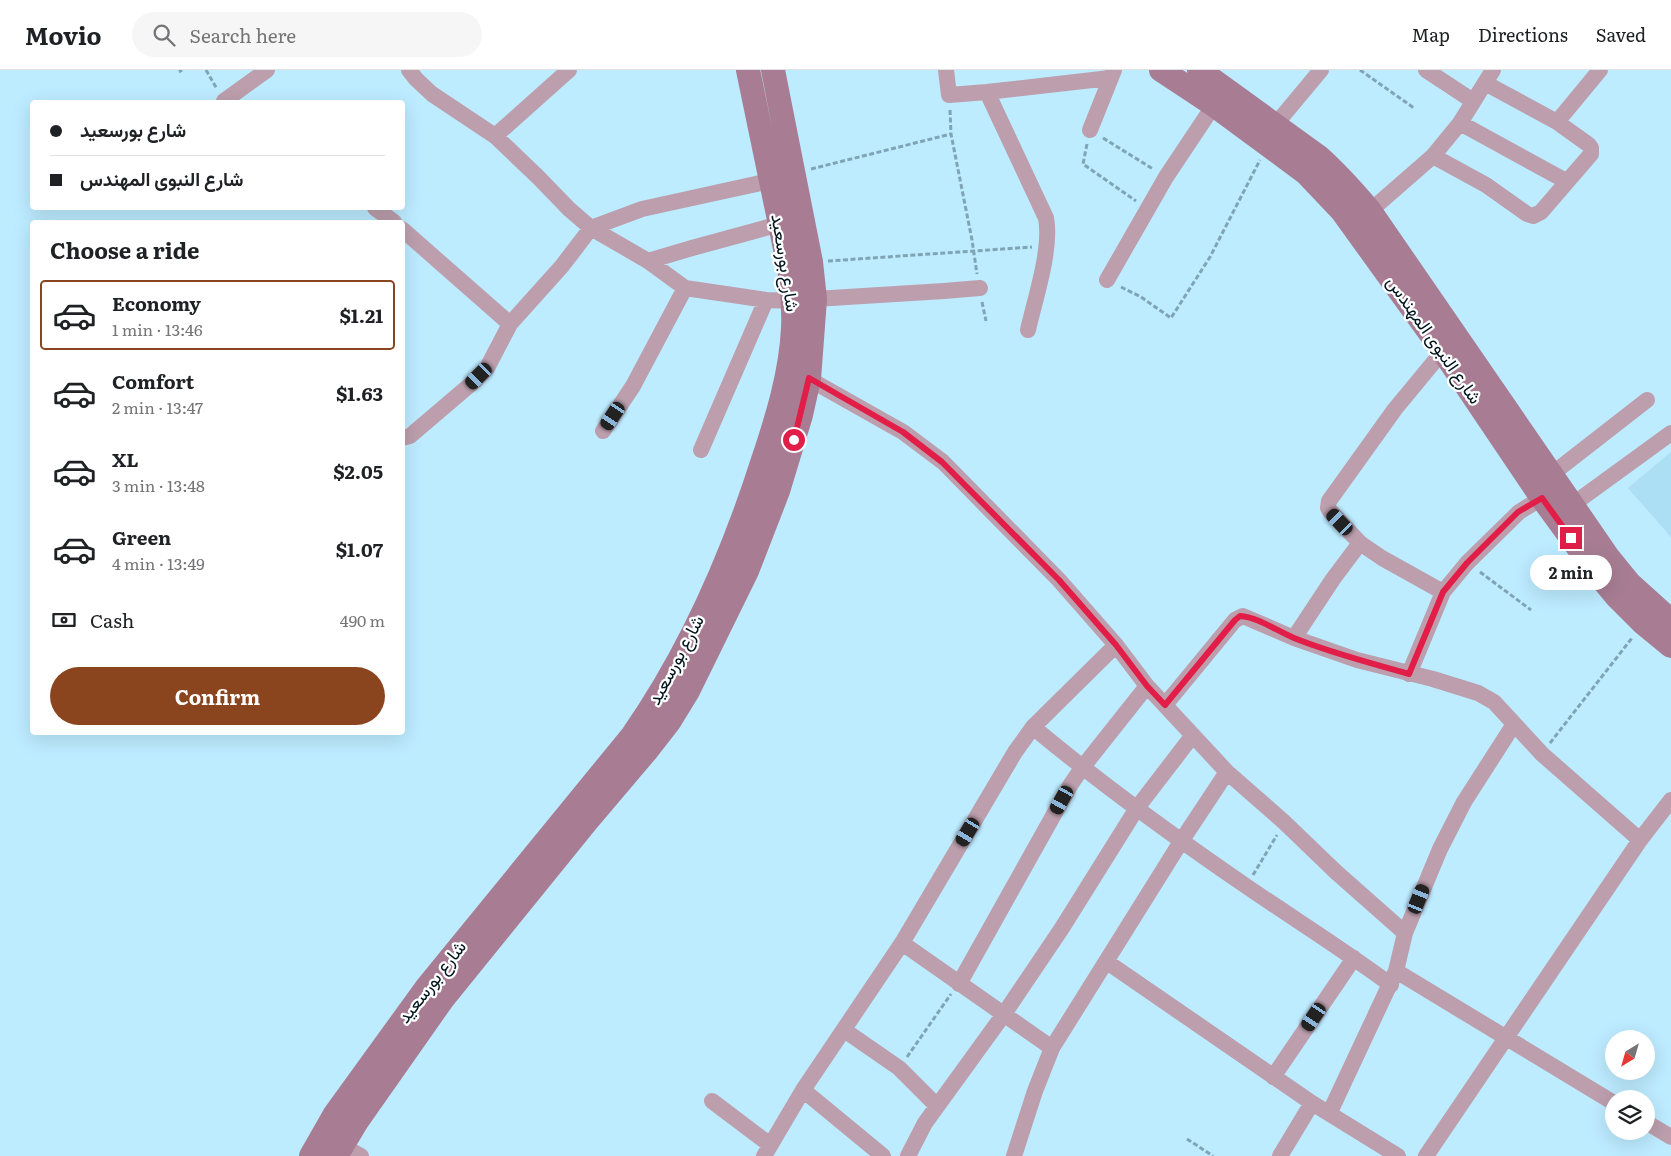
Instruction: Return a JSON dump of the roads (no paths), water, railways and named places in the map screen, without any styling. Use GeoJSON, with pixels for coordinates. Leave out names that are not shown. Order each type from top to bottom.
{"type":"FeatureCollection","features":[{"type":"Feature","properties":{"kind":"street"},"geometry":{"type":"LineString","coordinates":[[228,100],[267,70]]}},
{"type":"Feature","properties":{"kind":"street"},"geometry":{"type":"LineString","coordinates":[[409,70],[432,94],[495,136],[569,209],[591,228],[648,262],[684,288],[766,300],[804,300],[944,292],[980,288]]}},
{"type":"Feature","properties":{"kind":"street"},"geometry":{"type":"LineString","coordinates":[[495,136],[569,70]]}},
{"type":"Feature","properties":{"kind":"street","name":"شارع بورسعيد"},"geometry":{"type":"LineString","coordinates":[[748,70],[780,224],[804,300],[809,378],[783,436]]}},
{"type":"Feature","properties":{"kind":"street","name":"شارع بورسعيد"},"geometry":{"type":"LineString","coordinates":[[311,1156],[340,1148],[442,1000],[669,722],[692,683],[748,571],[778,492],[793,329],[804,300],[811,262],[773,70]]}},
{"type":"Feature","properties":{"kind":"street"},"geometry":{"type":"LineString","coordinates":[[946,70],[949,95],[987,92],[1112,74],[1090,130]]}},
{"type":"Feature","properties":{"kind":"street","name":"شارع النبوى المهندس"},"geometry":{"type":"LineString","coordinates":[[1161,70],[1214,105],[1319,157],[1337,173],[1370,211],[1608,557],[1630,584],[1671,621]]}},
{"type":"Feature","properties":{"kind":"street","name":"شارع النبوى المهندس"},"geometry":{"type":"LineString","coordinates":[[1199,70],[1272,134],[1342,211],[1443,351],[1542,498],[1593,568],[1616,597],[1671,646]]}},
{"type":"Feature","properties":{"kind":"street"},"geometry":{"type":"LineString","coordinates":[[1272,134],[1321,70]]}},
{"type":"Feature","properties":{"kind":"street"},"geometry":{"type":"LineString","coordinates":[[1426,70],[1474,101]]}},
{"type":"Feature","properties":{"kind":"street"},"geometry":{"type":"LineString","coordinates":[[1557,122],[1600,70]]}},
{"type":"Feature","properties":{"kind":"street"},"geometry":{"type":"LineString","coordinates":[[1370,211],[1433,156],[1460,123],[1489,76],[1589,145],[1592,151],[1542,212],[1532,216],[1486,185],[1433,156]]}},
{"type":"Feature","properties":{"kind":"street"},"geometry":{"type":"LineString","coordinates":[[987,92],[1046,218],[1048,229],[1047,246],[1028,330]]}},
{"type":"Feature","properties":{"kind":"street"},"geometry":{"type":"LineString","coordinates":[[1107,280],[1166,177],[1214,105]]}},
{"type":"Feature","properties":{"kind":"street"},"geometry":{"type":"LineString","coordinates":[[1460,123],[1566,182]]}},
{"type":"Feature","properties":{"kind":"street"},"geometry":{"type":"LineString","coordinates":[[405,437],[410,436],[487,368],[510,324],[562,266],[591,228],[642,209],[770,181]]}},
{"type":"Feature","properties":{"kind":"street"},"geometry":{"type":"LineString","coordinates":[[378,210],[391,220]]}},
{"type":"Feature","properties":{"kind":"street"},"geometry":{"type":"LineString","coordinates":[[648,262],[780,224]]}},
{"type":"Feature","properties":{"kind":"street"},"geometry":{"type":"LineString","coordinates":[[405,232],[510,324]]}},
{"type":"Feature","properties":{"kind":"street"},"geometry":{"type":"LineString","coordinates":[[603,430],[633,386],[684,288]]}},
{"type":"Feature","properties":{"kind":"street"},"geometry":{"type":"LineString","coordinates":[[701,450],[766,300]]}},
{"type":"Feature","properties":{"kind":"street"},"geometry":{"type":"LineString","coordinates":[[1443,351],[1395,409],[1329,501],[1328,508],[1360,543],[1382,558],[1443,592]]}},
{"type":"Feature","properties":{"kind":"street"},"geometry":{"type":"LineString","coordinates":[[809,378],[903,432],[942,462],[1059,580],[1116,645],[1147,686],[1227,772],[1405,933]]}},
{"type":"Feature","properties":{"kind":"street"},"geometry":{"type":"LineString","coordinates":[[1552,474],[1647,400]]}},
{"type":"Feature","properties":{"kind":"street"},"geometry":{"type":"LineString","coordinates":[[1572,505],[1671,433]]}},
{"type":"Feature","properties":{"kind":"street"},"geometry":{"type":"LineString","coordinates":[[1409,674],[1443,592],[1467,563],[1518,512],[1542,498]]}},
{"type":"Feature","properties":{"kind":"street"},"geometry":{"type":"LineString","coordinates":[[1294,638],[1333,579],[1360,543]]}},
{"type":"Feature","properties":{"kind":"street"},"geometry":{"type":"LineString","coordinates":[[1165,705],[1237,618],[1243,616],[1294,638],[1357,660],[1433,679],[1478,694],[1494,702],[1542,754],[1640,840]]}},
{"type":"Feature","properties":{"kind":"street"},"geometry":{"type":"LineString","coordinates":[[712,1101],[766,1150],[803,1090],[902,943],[1015,752],[1032,727],[1116,645]]}},
{"type":"Feature","properties":{"kind":"street"},"geometry":{"type":"LineString","coordinates":[[959,984],[1082,768],[1147,686]]}},
{"type":"Feature","properties":{"kind":"street"},"geometry":{"type":"LineString","coordinates":[[1330,1112],[1394,978],[1405,933],[1440,848],[1464,802],[1514,724]]}},
{"type":"Feature","properties":{"kind":"street"},"geometry":{"type":"LineString","coordinates":[[1032,727],[1082,768],[1137,808],[1246,886],[1354,958],[1506,1038],[1605,1098]]}},
{"type":"Feature","properties":{"kind":"street"},"geometry":{"type":"LineString","coordinates":[[908,1156],[925,1123],[1004,1014],[1062,928],[1137,808],[1193,735]]}},
{"type":"Feature","properties":{"kind":"street"},"geometry":{"type":"LineString","coordinates":[[1014,1156],[1035,1090],[1052,1048],[1182,840],[1227,772]]}},
{"type":"Feature","properties":{"kind":"street"},"geometry":{"type":"LineString","coordinates":[[1426,1156],[1640,840],[1671,800]]}},
{"type":"Feature","properties":{"kind":"street"},"geometry":{"type":"LineString","coordinates":[[902,943],[1052,1048]]}},
{"type":"Feature","properties":{"kind":"street"},"geometry":{"type":"LineString","coordinates":[[1273,1077],[1354,958]]}},
{"type":"Feature","properties":{"kind":"street"},"geometry":{"type":"LineString","coordinates":[[1107,962],[1273,1077],[1398,1156]]}},
{"type":"Feature","properties":{"kind":"street"},"geometry":{"type":"LineString","coordinates":[[844,1030],[899,1068],[937,1106]]}},
{"type":"Feature","properties":{"kind":"street"},"geometry":{"type":"LineString","coordinates":[[803,1090],[883,1156]]}},
{"type":"Feature","properties":{"kind":"street"},"geometry":{"type":"LineString","coordinates":[[1280,1156],[1312,1103]]}},
{"type":"Feature","properties":{"kind":"street"},"geometry":{"type":"LineString","coordinates":[[1655,1127],[1671,1137]]}}]}
